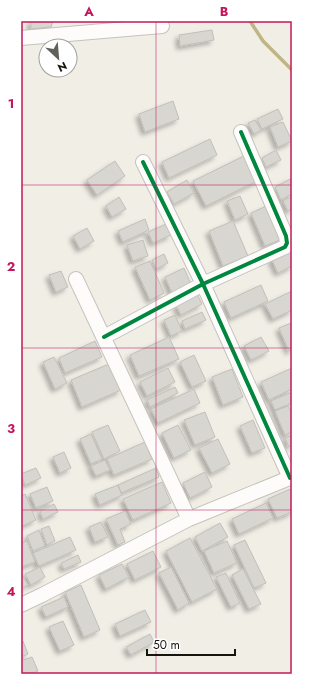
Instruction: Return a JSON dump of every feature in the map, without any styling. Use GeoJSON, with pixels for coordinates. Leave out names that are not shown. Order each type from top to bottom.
{"type":"FeatureCollection","features":[{"type":"Feature","properties":{"kind":"street"},"geometry":{"type":"LineString","coordinates":[[21,38],[162,26]]}},
{"type":"Feature","properties":{"kind":"street"},"geometry":{"type":"LineString","coordinates":[[104,337],[203,284],[285,247],[287,243],[286,236],[241,132]]}},
{"type":"Feature","properties":{"kind":"street"},"geometry":{"type":"LineString","coordinates":[[21,605],[189,520],[291,477],[203,284],[143,162]]}},
{"type":"Feature","properties":{"kind":"street"},"geometry":{"type":"LineString","coordinates":[[76,279],[189,520]]}},
{"type":"Feature","properties":{"kind":"building"},"geometry":{"type":"Polygon","coordinates":[[[31,21],[53,21],[51,27],[31,29],[31,21]]]}},
{"type":"Feature","properties":{"kind":"building"},"geometry":{"type":"Polygon","coordinates":[[[212,30],[214,40],[180,46],[179,35],[212,30]]]}},
{"type":"Feature","properties":{"kind":"building"},"geometry":{"type":"Polygon","coordinates":[[[173,101],[179,119],[145,132],[139,114],[173,101]]]}},
{"type":"Feature","properties":{"kind":"building"},"geometry":{"type":"Polygon","coordinates":[[[278,109],[283,119],[262,129],[257,119],[278,109]]]}},
{"type":"Feature","properties":{"kind":"building"},"geometry":{"type":"Polygon","coordinates":[[[255,120],[261,130],[254,134],[248,123],[255,120]]]}},
{"type":"Feature","properties":{"kind":"building"},"geometry":{"type":"Polygon","coordinates":[[[283,122],[292,141],[278,147],[270,127],[283,122]]]}},
{"type":"Feature","properties":{"kind":"building"},"geometry":{"type":"Polygon","coordinates":[[[210,139],[217,155],[169,178],[162,162],[210,139]]]}},
{"type":"Feature","properties":{"kind":"building"},"geometry":{"type":"Polygon","coordinates":[[[276,150],[281,160],[266,167],[262,158],[276,150]]]}},
{"type":"Feature","properties":{"kind":"building"},"geometry":{"type":"Polygon","coordinates":[[[248,154],[261,179],[206,206],[193,181],[248,154]]]}},
{"type":"Feature","properties":{"kind":"building"},"geometry":{"type":"Polygon","coordinates":[[[115,161],[125,176],[97,195],[87,180],[115,161]]]}},
{"type":"Feature","properties":{"kind":"building"},"geometry":{"type":"Polygon","coordinates":[[[292,178],[292,194],[281,200],[275,187],[292,178]]]}},
{"type":"Feature","properties":{"kind":"building"},"geometry":{"type":"Polygon","coordinates":[[[187,180],[194,193],[174,204],[167,192],[187,180]]]}},
{"type":"Feature","properties":{"kind":"building"},"geometry":{"type":"Polygon","coordinates":[[[240,196],[248,214],[235,220],[227,201],[240,196]]]}},
{"type":"Feature","properties":{"kind":"building"},"geometry":{"type":"Polygon","coordinates":[[[292,196],[292,209],[288,211],[283,201],[292,196]]]}},
{"type":"Feature","properties":{"kind":"building"},"geometry":{"type":"Polygon","coordinates":[[[119,197],[126,209],[112,217],[106,206],[119,197]]]}},
{"type":"Feature","properties":{"kind":"building"},"geometry":{"type":"Polygon","coordinates":[[[271,204],[285,238],[265,246],[251,213],[271,204]]]}},
{"type":"Feature","properties":{"kind":"building"},"geometry":{"type":"Polygon","coordinates":[[[145,219],[149,230],[123,242],[118,231],[145,219]]]}},
{"type":"Feature","properties":{"kind":"building"},"geometry":{"type":"Polygon","coordinates":[[[233,221],[248,256],[223,266],[209,231],[233,221]]]}},
{"type":"Feature","properties":{"kind":"building"},"geometry":{"type":"Polygon","coordinates":[[[166,224],[171,235],[153,243],[148,232],[166,224]]]}},
{"type":"Feature","properties":{"kind":"building"},"geometry":{"type":"Polygon","coordinates":[[[87,228],[94,241],[80,249],[73,236],[87,228]]]}},
{"type":"Feature","properties":{"kind":"building"},"geometry":{"type":"Polygon","coordinates":[[[143,240],[148,256],[133,261],[127,245],[143,240]]]}},
{"type":"Feature","properties":{"kind":"building"},"geometry":{"type":"Polygon","coordinates":[[[290,249],[292,252],[292,266],[278,273],[271,258],[290,249]]]}},
{"type":"Feature","properties":{"kind":"building"},"geometry":{"type":"Polygon","coordinates":[[[164,254],[168,263],[156,269],[152,260],[164,254]]]}},
{"type":"Feature","properties":{"kind":"building"},"geometry":{"type":"Polygon","coordinates":[[[150,261],[164,293],[150,300],[135,267],[150,261]]]}},
{"type":"Feature","properties":{"kind":"building"},"geometry":{"type":"Polygon","coordinates":[[[184,268],[191,284],[172,293],[165,277],[184,268]]]}},
{"type":"Feature","properties":{"kind":"building"},"geometry":{"type":"Polygon","coordinates":[[[61,271],[68,287],[56,292],[49,275],[61,271]]]}},
{"type":"Feature","properties":{"kind":"building"},"geometry":{"type":"Polygon","coordinates":[[[261,285],[268,301],[231,318],[224,302],[261,285]]]}},
{"type":"Feature","properties":{"kind":"building"},"geometry":{"type":"Polygon","coordinates":[[[292,291],[292,310],[273,319],[265,304],[292,291]]]}},
{"type":"Feature","properties":{"kind":"building"},"geometry":{"type":"Polygon","coordinates":[[[197,294],[202,304],[181,315],[176,305],[197,294]]]}},
{"type":"Feature","properties":{"kind":"building"},"geometry":{"type":"Polygon","coordinates":[[[202,312],[206,320],[185,329],[182,321],[202,312]]]}},
{"type":"Feature","properties":{"kind":"building"},"geometry":{"type":"Polygon","coordinates":[[[175,315],[182,331],[171,336],[164,320],[175,315]]]}},
{"type":"Feature","properties":{"kind":"building"},"geometry":{"type":"Polygon","coordinates":[[[291,323],[292,350],[289,351],[279,328],[291,323]]]}},
{"type":"Feature","properties":{"kind":"building"},"geometry":{"type":"Polygon","coordinates":[[[169,337],[179,359],[139,376],[130,355],[169,337]]]}},
{"type":"Feature","properties":{"kind":"building"},"geometry":{"type":"Polygon","coordinates":[[[261,337],[269,351],[251,360],[244,346],[261,337]]]}},
{"type":"Feature","properties":{"kind":"building"},"geometry":{"type":"Polygon","coordinates":[[[95,341],[102,357],[65,373],[59,358],[95,341]]]}},
{"type":"Feature","properties":{"kind":"building"},"geometry":{"type":"Polygon","coordinates":[[[194,355],[206,381],[192,387],[180,362],[194,355]]]}},
{"type":"Feature","properties":{"kind":"building"},"geometry":{"type":"Polygon","coordinates":[[[54,357],[67,383],[55,389],[43,362],[54,357]]]}},
{"type":"Feature","properties":{"kind":"building"},"geometry":{"type":"Polygon","coordinates":[[[109,364],[121,390],[82,407],[71,380],[109,364]]]}},
{"type":"Feature","properties":{"kind":"building"},"geometry":{"type":"Polygon","coordinates":[[[168,368],[175,382],[147,396],[140,382],[168,368]]]}},
{"type":"Feature","properties":{"kind":"building"},"geometry":{"type":"Polygon","coordinates":[[[292,368],[292,389],[269,400],[261,382],[292,368]]]}},
{"type":"Feature","properties":{"kind":"building"},"geometry":{"type":"Polygon","coordinates":[[[232,369],[243,397],[223,405],[212,377],[232,369]]]}},
{"type":"Feature","properties":{"kind":"building"},"geometry":{"type":"Polygon","coordinates":[[[175,387],[178,393],[150,407],[147,400],[175,387]]]}},
{"type":"Feature","properties":{"kind":"building"},"geometry":{"type":"Polygon","coordinates":[[[194,389],[200,403],[158,423],[151,409],[194,389]]]}},
{"type":"Feature","properties":{"kind":"building"},"geometry":{"type":"Polygon","coordinates":[[[292,392],[292,403],[275,410],[271,401],[292,392]]]}},
{"type":"Feature","properties":{"kind":"building"},"geometry":{"type":"Polygon","coordinates":[[[288,406],[292,414],[292,432],[285,435],[275,411],[288,406]]]}},
{"type":"Feature","properties":{"kind":"building"},"geometry":{"type":"Polygon","coordinates":[[[205,412],[215,437],[195,445],[184,420],[205,412]]]}},
{"type":"Feature","properties":{"kind":"building"},"geometry":{"type":"Polygon","coordinates":[[[253,420],[265,448],[252,453],[240,426],[253,420]]]}},
{"type":"Feature","properties":{"kind":"building"},"geometry":{"type":"Polygon","coordinates":[[[108,425],[120,451],[104,459],[92,432],[108,425]]]}},
{"type":"Feature","properties":{"kind":"building"},"geometry":{"type":"Polygon","coordinates":[[[178,425],[191,450],[174,458],[162,433],[178,425]]]}},
{"type":"Feature","properties":{"kind":"building"},"geometry":{"type":"Polygon","coordinates":[[[91,434],[102,459],[91,464],[80,439],[91,434]]]}},
{"type":"Feature","properties":{"kind":"building"},"geometry":{"type":"Polygon","coordinates":[[[292,435],[292,445],[289,447],[285,438],[292,435]]]}},
{"type":"Feature","properties":{"kind":"building"},"geometry":{"type":"Polygon","coordinates":[[[218,439],[230,464],[212,473],[199,448],[218,439]]]}},
{"type":"Feature","properties":{"kind":"building"},"geometry":{"type":"Polygon","coordinates":[[[145,442],[152,459],[114,475],[107,459],[145,442]]]}},
{"type":"Feature","properties":{"kind":"building"},"geometry":{"type":"Polygon","coordinates":[[[64,452],[71,468],[60,473],[53,457],[64,452]]]}},
{"type":"Feature","properties":{"kind":"building"},"geometry":{"type":"Polygon","coordinates":[[[105,460],[110,470],[96,476],[91,466],[105,460]]]}},
{"type":"Feature","properties":{"kind":"building"},"geometry":{"type":"Polygon","coordinates":[[[36,468],[41,478],[25,485],[21,474],[36,468]]]}},
{"type":"Feature","properties":{"kind":"building"},"geometry":{"type":"Polygon","coordinates":[[[156,468],[159,477],[121,493],[118,485],[156,468]]]}},
{"type":"Feature","properties":{"kind":"building"},"geometry":{"type":"Polygon","coordinates":[[[205,472],[212,487],[190,498],[183,483],[205,472]]]}},
{"type":"Feature","properties":{"kind":"building"},"geometry":{"type":"Polygon","coordinates":[[[162,482],[171,503],[133,520],[123,499],[162,482]]]}},
{"type":"Feature","properties":{"kind":"building"},"geometry":{"type":"Polygon","coordinates":[[[118,485],[122,495],[100,505],[95,494],[118,485]]]}},
{"type":"Feature","properties":{"kind":"building"},"geometry":{"type":"Polygon","coordinates":[[[47,487],[53,501],[36,508],[30,494],[47,487]]]}},
{"type":"Feature","properties":{"kind":"building"},"geometry":{"type":"Polygon","coordinates":[[[290,489],[292,493],[292,512],[277,518],[268,499],[290,489]]]}},
{"type":"Feature","properties":{"kind":"building"},"geometry":{"type":"Polygon","coordinates":[[[25,494],[36,520],[22,526],[21,496],[25,494]]]}},
{"type":"Feature","properties":{"kind":"building"},"geometry":{"type":"Polygon","coordinates":[[[266,503],[273,518],[239,534],[232,519],[266,503]]]}},
{"type":"Feature","properties":{"kind":"building"},"geometry":{"type":"Polygon","coordinates":[[[54,504],[58,512],[43,519],[40,511],[54,504]]]}},
{"type":"Feature","properties":{"kind":"building"},"geometry":{"type":"Polygon","coordinates":[[[125,511],[131,524],[120,529],[125,542],[118,545],[106,519],[125,511]]]}},
{"type":"Feature","properties":{"kind":"building"},"geometry":{"type":"Polygon","coordinates":[[[101,522],[108,537],[95,542],[89,527],[101,522]]]}},
{"type":"Feature","properties":{"kind":"building"},"geometry":{"type":"Polygon","coordinates":[[[220,523],[228,537],[202,551],[195,537],[220,523]]]}},
{"type":"Feature","properties":{"kind":"building"},"geometry":{"type":"Polygon","coordinates":[[[49,526],[55,541],[47,545],[41,529],[49,526]]]}},
{"type":"Feature","properties":{"kind":"building"},"geometry":{"type":"Polygon","coordinates":[[[39,530],[45,546],[33,551],[27,536],[39,530]]]}},
{"type":"Feature","properties":{"kind":"building"},"geometry":{"type":"Polygon","coordinates":[[[70,537],[76,550],[39,566],[33,553],[70,537]]]}},
{"type":"Feature","properties":{"kind":"building"},"geometry":{"type":"Polygon","coordinates":[[[190,538],[217,589],[192,602],[166,551],[190,538]]]}},
{"type":"Feature","properties":{"kind":"building"},"geometry":{"type":"Polygon","coordinates":[[[245,540],[266,583],[254,588],[234,545],[245,540]]]}},
{"type":"Feature","properties":{"kind":"building"},"geometry":{"type":"Polygon","coordinates":[[[27,541],[35,562],[21,567],[21,543],[27,541]]]}},
{"type":"Feature","properties":{"kind":"building"},"geometry":{"type":"Polygon","coordinates":[[[227,541],[237,563],[214,573],[204,551],[227,541]]]}},
{"type":"Feature","properties":{"kind":"building"},"geometry":{"type":"Polygon","coordinates":[[[153,551],[161,567],[135,580],[127,564],[153,551]]]}},
{"type":"Feature","properties":{"kind":"building"},"geometry":{"type":"Polygon","coordinates":[[[78,555],[81,562],[64,569],[61,563],[78,555]]]}},
{"type":"Feature","properties":{"kind":"building"},"geometry":{"type":"Polygon","coordinates":[[[122,564],[129,577],[106,589],[99,575],[122,564]]]}},
{"type":"Feature","properties":{"kind":"building"},"geometry":{"type":"Polygon","coordinates":[[[40,567],[45,577],[31,585],[25,574],[40,567]]]}},
{"type":"Feature","properties":{"kind":"building"},"geometry":{"type":"Polygon","coordinates":[[[171,567],[189,603],[178,610],[159,573],[171,567]]]}},
{"type":"Feature","properties":{"kind":"building"},"geometry":{"type":"Polygon","coordinates":[[[243,569],[261,604],[249,609],[232,575],[243,569]]]}},
{"type":"Feature","properties":{"kind":"building"},"geometry":{"type":"Polygon","coordinates":[[[21,573],[28,585],[21,589],[21,573]]]}},
{"type":"Feature","properties":{"kind":"building"},"geometry":{"type":"Polygon","coordinates":[[[226,573],[240,603],[231,607],[216,577],[226,573]]]}},
{"type":"Feature","properties":{"kind":"building"},"geometry":{"type":"Polygon","coordinates":[[[81,585],[100,630],[84,637],[65,592],[81,585]]]}},
{"type":"Feature","properties":{"kind":"building"},"geometry":{"type":"Polygon","coordinates":[[[64,597],[68,607],[46,617],[41,607],[64,597]]]}},
{"type":"Feature","properties":{"kind":"building"},"geometry":{"type":"Polygon","coordinates":[[[145,610],[151,622],[120,636],[115,624],[145,610]]]}},
{"type":"Feature","properties":{"kind":"building"},"geometry":{"type":"Polygon","coordinates":[[[63,621],[74,645],[60,651],[49,627],[63,621]]]}},
{"type":"Feature","properties":{"kind":"building"},"geometry":{"type":"Polygon","coordinates":[[[150,634],[154,642],[131,655],[126,647],[150,634]]]}},
{"type":"Feature","properties":{"kind":"building"},"geometry":{"type":"Polygon","coordinates":[[[23,641],[28,654],[21,657],[21,642],[23,641]]]}},
{"type":"Feature","properties":{"kind":"building"},"geometry":{"type":"Polygon","coordinates":[[[32,657],[38,671],[30,674],[21,674],[21,661],[32,657]]]}},
{"type":"Feature","properties":{"kind":"waterway"},"geometry":{"type":"LineString","coordinates":[[250,21],[263,41],[292,70]]}},
{"type":"Feature","properties":{"kind":"cycle path"},"geometry":{"type":"LineString","coordinates":[[104,337],[203,284],[285,247],[287,243],[286,236],[241,132]]}},
{"type":"Feature","properties":{"kind":"cycle path"},"geometry":{"type":"LineString","coordinates":[[143,162],[203,284],[290,478]]}}]}
